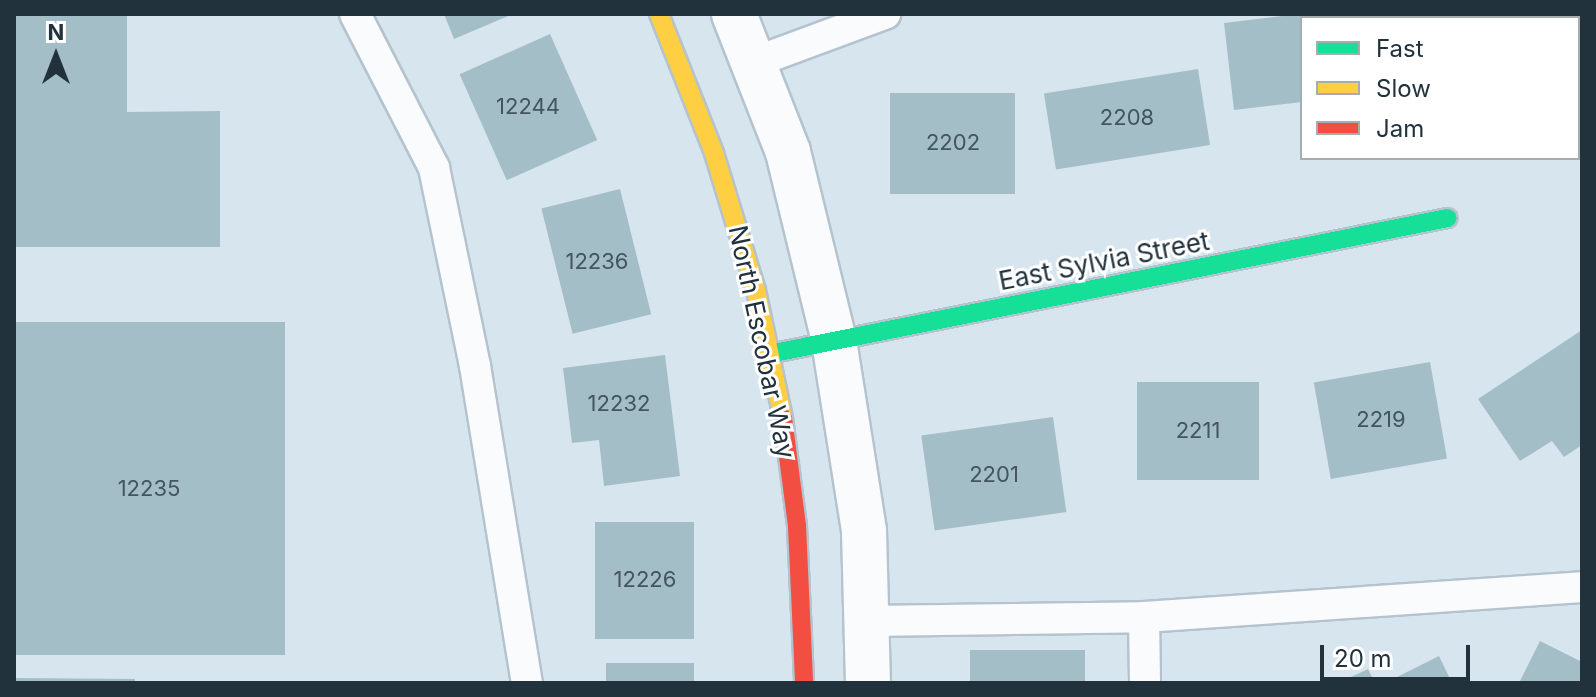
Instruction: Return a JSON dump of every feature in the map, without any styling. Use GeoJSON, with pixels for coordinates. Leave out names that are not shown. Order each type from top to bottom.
{"type":"FeatureCollection","features":[{"type":"Feature","properties":{"kind":"street","name":"North Escobar Way"},"geometry":{"type":"LineString","coordinates":[[659,14],[740,227],[769,354],[797,526],[804,683]]}},
{"type":"Feature","properties":{"kind":"street"},"geometry":{"type":"LineString","coordinates":[[734,14],[788,152],[834,341],[854,447],[868,621],[868,683]]}},
{"type":"Feature","properties":{"kind":"street","name":"East Sylvia Street"},"geometry":{"type":"LineString","coordinates":[[769,354],[1448,218]]}},
{"type":"Feature","properties":{"kind":"lane"},"geometry":{"type":"LineString","coordinates":[[355,14],[434,168],[475,366],[527,683]]}},
{"type":"Feature","properties":{"kind":"lane"},"geometry":{"type":"LineString","coordinates":[[755,62],[885,14]]}},
{"type":"Feature","properties":{"kind":"lane"},"geometry":{"type":"LineString","coordinates":[[868,621],[1144,617],[1582,587]]}},
{"type":"Feature","properties":{"kind":"lane"},"geometry":{"type":"LineString","coordinates":[[1144,617],[1145,683]]}},
{"type":"Feature","properties":{"kind":"building"},"geometry":{"type":"Polygon","coordinates":[[[14,14],[127,14],[127,112],[220,111],[220,247],[14,247],[14,14]]]}},
{"type":"Feature","properties":{"kind":"building"},"geometry":{"type":"Polygon","coordinates":[[[444,14],[513,14],[454,39],[444,14]]]}},
{"type":"Feature","properties":{"kind":"building"},"geometry":{"type":"Polygon","coordinates":[[[1298,14],[1330,16],[1300,16],[1300,102],[1234,110],[1224,23],[1298,14]]]}},
{"type":"Feature","properties":{"kind":"building"},"geometry":{"type":"Polygon","coordinates":[[[1424,14],[1548,14],[1486,16],[1424,14]]]}},
{"type":"Feature","properties":{"kind":"building"},"geometry":{"type":"Polygon","coordinates":[[[550,34],[597,140],[507,180],[460,74],[550,34]]]}},
{"type":"Feature","properties":{"kind":"building"},"geometry":{"type":"Polygon","coordinates":[[[1198,69],[1210,145],[1056,169],[1044,93],[1198,69]]]}},
{"type":"Feature","properties":{"kind":"building"},"geometry":{"type":"Polygon","coordinates":[[[890,93],[1015,93],[1015,194],[890,194],[890,93]]]}},
{"type":"Feature","properties":{"kind":"building"},"geometry":{"type":"Polygon","coordinates":[[[620,189],[651,314],[573,334],[541,209],[620,189]]]}},
{"type":"Feature","properties":{"kind":"building"},"geometry":{"type":"Polygon","coordinates":[[[14,322],[285,322],[285,655],[14,655],[14,322]]]}},
{"type":"Feature","properties":{"kind":"building"},"geometry":{"type":"Polygon","coordinates":[[[1582,330],[1582,445],[1564,457],[1552,441],[1520,461],[1478,399],[1582,330]]]}},
{"type":"Feature","properties":{"kind":"building"},"geometry":{"type":"Polygon","coordinates":[[[665,355],[680,476],[604,486],[599,440],[572,443],[563,368],[665,355]]]}},
{"type":"Feature","properties":{"kind":"building"},"geometry":{"type":"Polygon","coordinates":[[[1430,362],[1447,459],[1331,479],[1314,382],[1430,362]]]}},
{"type":"Feature","properties":{"kind":"building"},"geometry":{"type":"Polygon","coordinates":[[[1137,382],[1259,382],[1259,480],[1137,480],[1137,382]]]}},
{"type":"Feature","properties":{"kind":"building"},"geometry":{"type":"Polygon","coordinates":[[[1053,417],[1066,512],[935,531],[921,436],[1053,417]]]}},
{"type":"Feature","properties":{"kind":"building"},"geometry":{"type":"Polygon","coordinates":[[[595,522],[694,522],[694,639],[595,639],[595,522]]]}},
{"type":"Feature","properties":{"kind":"building"},"geometry":{"type":"Polygon","coordinates":[[[1540,641],[1582,662],[1582,683],[1519,683],[1540,641]]]}},
{"type":"Feature","properties":{"kind":"building"},"geometry":{"type":"Polygon","coordinates":[[[970,650],[1085,650],[1085,683],[970,683],[970,650]]]}},
{"type":"Feature","properties":{"kind":"building"},"geometry":{"type":"Polygon","coordinates":[[[1439,656],[1452,683],[1385,683],[1439,656]]]}},
{"type":"Feature","properties":{"kind":"building"},"geometry":{"type":"Polygon","coordinates":[[[606,663],[694,663],[694,683],[606,683],[606,663]]]}},
{"type":"Feature","properties":{"kind":"building"},"geometry":{"type":"Polygon","coordinates":[[[1368,669],[1375,683],[1338,683],[1368,669]]]}},
{"type":"Feature","properties":{"kind":"building"},"geometry":{"type":"Polygon","coordinates":[[[14,678],[135,679],[135,683],[14,683],[14,678]]]}},
{"type":"Feature","properties":{"kind":"traffic: fast"},"geometry":{"type":"LineString","coordinates":[[769,354],[1448,218]]}},
{"type":"Feature","properties":{"kind":"traffic: slow"},"geometry":{"type":"LineString","coordinates":[[659,14],[714,153],[756,290],[783,418]]}},
{"type":"Feature","properties":{"kind":"traffic: jam"},"geometry":{"type":"LineString","coordinates":[[783,418],[797,526],[804,683]]}}]}
